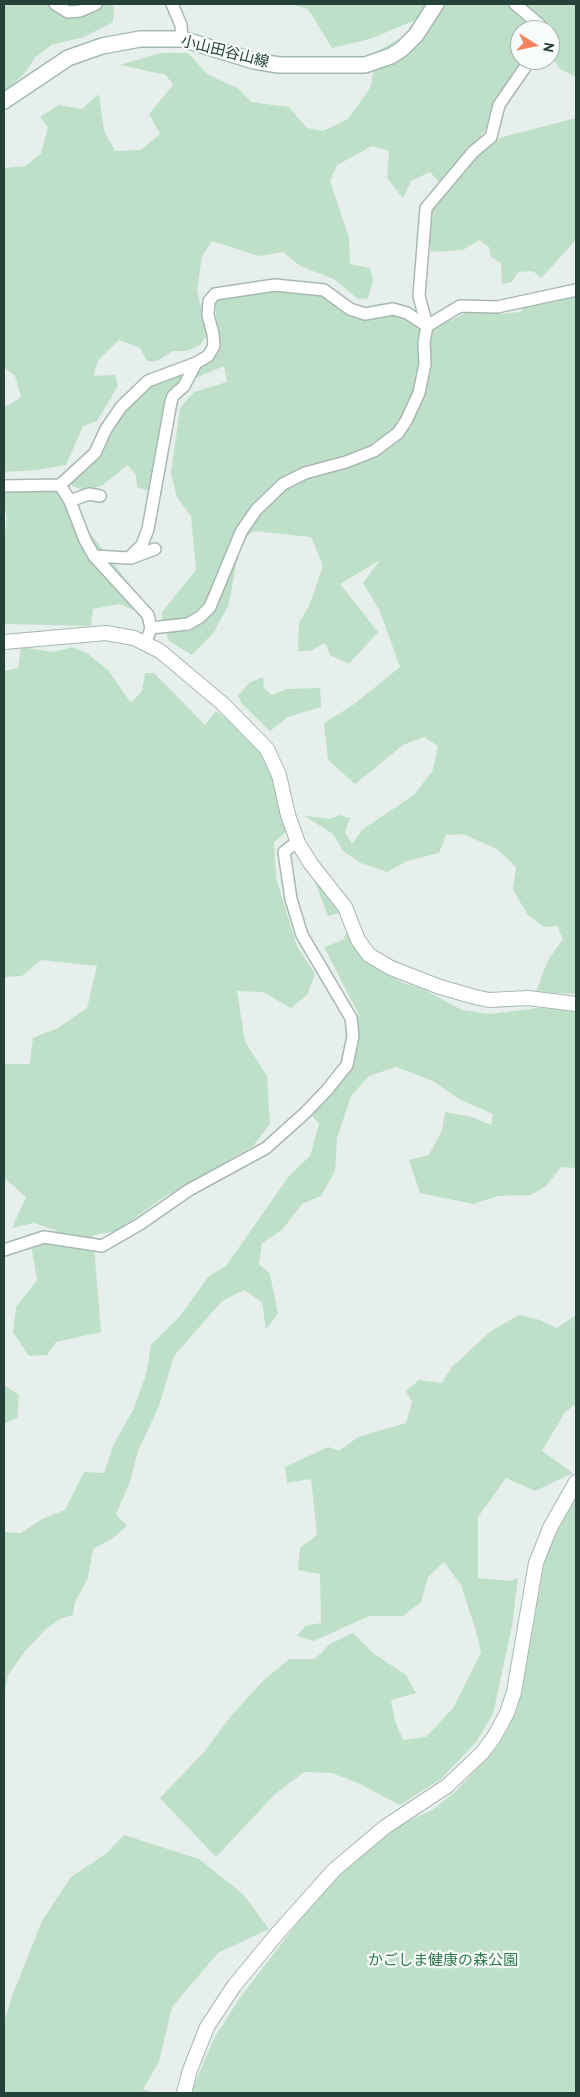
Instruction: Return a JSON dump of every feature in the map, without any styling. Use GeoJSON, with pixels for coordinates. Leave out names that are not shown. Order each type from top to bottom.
{"type":"FeatureCollection","features":[{"type":"Feature","properties":{"kind":"main road","name":"小山田谷山線"},"geometry":{"type":"LineString","coordinates":[[4,101],[68,58],[121,41],[182,39],[269,64],[313,66],[365,64],[391,56],[402,49],[416,35],[436,4]]}},
{"type":"Feature","properties":{"kind":"street"},"geometry":{"type":"LineString","coordinates":[[55,4],[68,12],[80,11],[96,4]]}},
{"type":"Feature","properties":{"kind":"street"},"geometry":{"type":"LineString","coordinates":[[172,4],[181,25],[182,39]]}},
{"type":"Feature","properties":{"kind":"street"},"geometry":{"type":"LineString","coordinates":[[515,4],[534,20]]}},
{"type":"Feature","properties":{"kind":"street"},"geometry":{"type":"LineString","coordinates":[[151,628],[188,624],[200,618],[210,608],[241,532],[256,510],[283,484],[305,473],[346,462],[374,451],[398,433],[406,421],[419,393],[425,364],[424,343],[427,326],[419,296],[426,208],[473,152],[491,137],[499,104],[523,70]]}},
{"type":"Feature","properties":{"kind":"street"},"geometry":{"type":"LineString","coordinates":[[4,486],[60,485],[95,453],[106,429],[121,407],[148,381],[196,363],[208,356],[214,346],[208,315],[209,302],[215,294],[275,285],[324,290],[350,309],[365,314],[393,309],[407,313],[427,326]]}},
{"type":"Feature","properties":{"kind":"street"},"geometry":{"type":"LineString","coordinates":[[427,326],[460,306],[497,307],[576,290]]}},
{"type":"Feature","properties":{"kind":"street"},"geometry":{"type":"LineString","coordinates":[[130,558],[142,545],[148,529],[173,396],[184,386],[196,363]]}},
{"type":"Feature","properties":{"kind":"street"},"geometry":{"type":"LineString","coordinates":[[60,485],[70,501],[85,540],[94,556],[148,615],[151,628],[146,642]]}},
{"type":"Feature","properties":{"kind":"street"},"geometry":{"type":"LineString","coordinates":[[70,501],[90,494],[100,496]]}},
{"type":"Feature","properties":{"kind":"street"},"geometry":{"type":"LineString","coordinates":[[94,556],[130,558],[155,549]]}},
{"type":"Feature","properties":{"kind":"street"},"geometry":{"type":"LineString","coordinates":[[4,642],[106,633],[146,642],[175,662],[242,722],[267,749],[279,775],[288,815],[298,841],[311,864],[345,907],[364,950],[381,964],[440,987],[489,1000],[528,998],[576,1004]]}},
{"type":"Feature","properties":{"kind":"street"},"geometry":{"type":"LineString","coordinates":[[4,1250],[44,1237],[102,1246],[140,1224],[188,1190],[266,1148],[306,1113],[347,1065],[353,1036],[351,1018],[302,935],[291,899],[284,852],[298,841]]}},
{"type":"Feature","properties":{"kind":"street"},"geometry":{"type":"LineString","coordinates":[[184,2093],[190,2070],[207,2026],[234,1986],[276,1935],[334,1870],[361,1846],[447,1786],[482,1753],[494,1737],[507,1713],[514,1692],[536,1562],[550,1528],[576,1482]]}},
{"type":"Feature","properties":{"kind":"green space"},"geometry":{"type":"Polygon","coordinates":[[[4,4],[111,4],[114,8],[113,22],[84,37],[52,45],[35,57],[26,72],[4,92],[4,4]]]}},
{"type":"Feature","properties":{"kind":"green space"},"geometry":{"type":"Polygon","coordinates":[[[291,4],[427,4],[418,19],[370,39],[332,48],[308,9],[291,4]]]}},
{"type":"Feature","properties":{"kind":"green space"},"geometry":{"type":"Polygon","coordinates":[[[444,4],[576,4],[576,77],[560,69],[560,20],[510,20],[510,70],[518,70],[510,79],[489,124],[469,152],[439,182],[430,172],[411,181],[403,198],[387,178],[389,151],[372,146],[337,165],[330,181],[349,238],[350,264],[370,268],[373,280],[368,298],[358,299],[334,279],[300,266],[283,252],[259,256],[212,241],[202,256],[197,291],[208,334],[200,345],[187,351],[173,351],[157,361],[147,361],[140,348],[119,340],[99,359],[93,376],[115,375],[118,386],[97,421],[83,426],[66,465],[37,470],[4,472],[4,405],[9,405],[21,397],[15,376],[4,367],[4,168],[25,166],[41,154],[48,127],[40,117],[59,105],[82,109],[99,94],[104,131],[115,151],[141,150],[160,134],[149,114],[173,85],[166,75],[120,65],[161,53],[188,53],[207,74],[239,89],[251,102],[289,107],[307,128],[323,131],[348,119],[370,88],[378,51],[435,18],[444,4]]]}},
{"type":"Feature","properties":{"kind":"green space"},"geometry":{"type":"Polygon","coordinates":[[[576,118],[576,240],[541,278],[533,271],[518,272],[512,282],[502,284],[501,263],[491,257],[489,247],[479,240],[463,250],[431,252],[428,222],[433,198],[477,151],[503,137],[576,118]]]}},
{"type":"Feature","properties":{"kind":"green space"},"geometry":{"type":"Polygon","coordinates":[[[296,282],[359,311],[408,307],[450,321],[475,308],[501,314],[520,312],[537,292],[576,283],[576,994],[536,992],[548,960],[563,939],[557,926],[544,927],[528,915],[513,890],[516,867],[497,849],[463,834],[446,835],[439,853],[407,861],[387,872],[361,863],[343,851],[333,834],[305,816],[330,819],[339,815],[350,818],[345,832],[352,844],[363,829],[414,795],[433,770],[438,746],[424,737],[403,745],[355,784],[328,760],[324,723],[353,705],[400,667],[379,609],[363,583],[380,560],[340,584],[378,632],[349,664],[330,655],[325,643],[310,651],[298,651],[299,623],[309,606],[323,566],[311,537],[254,531],[244,539],[236,565],[229,604],[214,632],[192,655],[169,641],[162,621],[162,612],[196,570],[191,516],[177,497],[171,473],[180,408],[194,392],[227,382],[224,366],[186,382],[167,394],[158,465],[149,491],[137,487],[136,474],[127,465],[103,485],[84,491],[69,484],[96,456],[111,436],[125,401],[199,357],[216,344],[216,291],[296,282]]]}},
{"type":"Feature","properties":{"kind":"green space"},"geometry":{"type":"Polygon","coordinates":[[[45,482],[69,495],[90,533],[140,598],[136,611],[119,604],[93,609],[91,626],[4,624],[4,540],[7,516],[4,508],[4,490],[45,482]]]}},
{"type":"Feature","properties":{"kind":"green space"},"geometry":{"type":"Polygon","coordinates":[[[21,647],[53,652],[73,647],[88,654],[108,670],[131,703],[142,691],[145,673],[154,673],[205,725],[216,711],[237,726],[260,749],[272,768],[287,831],[274,842],[276,878],[297,946],[315,974],[307,995],[291,1008],[263,992],[237,991],[245,1042],[267,1076],[270,1124],[253,1146],[158,1201],[118,1231],[93,1235],[101,1332],[56,1342],[47,1355],[29,1356],[13,1332],[16,1307],[37,1280],[29,1234],[58,1231],[34,1223],[12,1228],[26,1197],[4,1178],[4,1064],[30,1064],[33,1038],[58,1028],[87,1008],[97,966],[41,960],[22,976],[4,977],[4,671],[18,668],[21,647]]]}},
{"type":"Feature","properties":{"kind":"green space"},"geometry":{"type":"Polygon","coordinates":[[[263,677],[264,688],[272,695],[287,689],[320,688],[321,707],[288,717],[270,731],[242,704],[238,696],[249,683],[263,677]]]}},
{"type":"Feature","properties":{"kind":"green space"},"geometry":{"type":"Polygon","coordinates":[[[315,882],[326,890],[361,930],[387,974],[403,983],[421,988],[462,1010],[490,1014],[538,1008],[576,1010],[576,1168],[561,1167],[545,1187],[530,1195],[498,1196],[473,1204],[420,1193],[409,1160],[429,1155],[442,1130],[445,1112],[472,1117],[491,1125],[493,1114],[459,1099],[433,1081],[396,1067],[369,1076],[351,1096],[337,1138],[335,1171],[321,1196],[302,1204],[282,1230],[262,1243],[259,1264],[270,1274],[278,1314],[266,1329],[262,1302],[244,1290],[222,1301],[174,1356],[159,1406],[138,1451],[130,1482],[116,1514],[127,1526],[113,1538],[93,1549],[88,1578],[75,1602],[73,1615],[60,1619],[46,1629],[26,1650],[8,1675],[4,1697],[4,1532],[21,1533],[42,1519],[65,1510],[84,1472],[104,1473],[114,1444],[134,1408],[146,1375],[151,1345],[180,1316],[209,1276],[226,1266],[289,1176],[310,1156],[319,1124],[312,1116],[324,1101],[359,1033],[358,1013],[324,947],[343,940],[347,931],[340,913],[328,916],[315,882]]]}},
{"type":"Feature","properties":{"kind":"green space"},"geometry":{"type":"Polygon","coordinates":[[[519,1315],[540,1320],[557,1328],[576,1315],[576,1404],[565,1412],[542,1451],[573,1473],[535,1491],[506,1478],[478,1517],[478,1578],[509,1581],[518,1578],[512,1626],[493,1714],[476,1742],[441,1779],[400,1805],[358,1783],[332,1773],[304,1772],[275,1794],[216,1857],[160,1798],[204,1752],[231,1716],[262,1682],[289,1659],[315,1659],[330,1644],[353,1633],[373,1653],[406,1675],[416,1693],[391,1700],[395,1721],[403,1740],[426,1737],[454,1707],[481,1652],[461,1585],[444,1562],[428,1577],[421,1602],[403,1616],[369,1616],[314,1641],[297,1636],[305,1626],[321,1623],[320,1574],[298,1570],[300,1548],[317,1535],[311,1479],[287,1483],[285,1467],[328,1447],[339,1451],[358,1437],[406,1423],[412,1402],[406,1391],[419,1380],[442,1383],[452,1367],[491,1331],[519,1315]]]}},
{"type":"Feature","properties":{"kind":"green space"},"geometry":{"type":"Polygon","coordinates":[[[4,1385],[19,1395],[17,1418],[4,1424],[4,1385]]]}},
{"type":"Feature","properties":{"kind":"green space","name":"かごしま健康の森公園"},"geometry":{"type":"Polygon","coordinates":[[[576,1492],[576,2093],[191,2093],[213,2040],[239,1999],[315,1900],[341,1874],[381,1840],[404,1823],[434,1809],[457,1790],[497,1747],[508,1729],[518,1706],[527,1658],[533,1561],[576,1492]]]}},
{"type":"Feature","properties":{"kind":"green space"},"geometry":{"type":"Polygon","coordinates":[[[124,1835],[199,1859],[243,1894],[269,1929],[218,1953],[172,2007],[159,2062],[143,2089],[155,2093],[4,2093],[4,2023],[11,1999],[42,1921],[71,1877],[107,1853],[124,1835]]]}}]}
